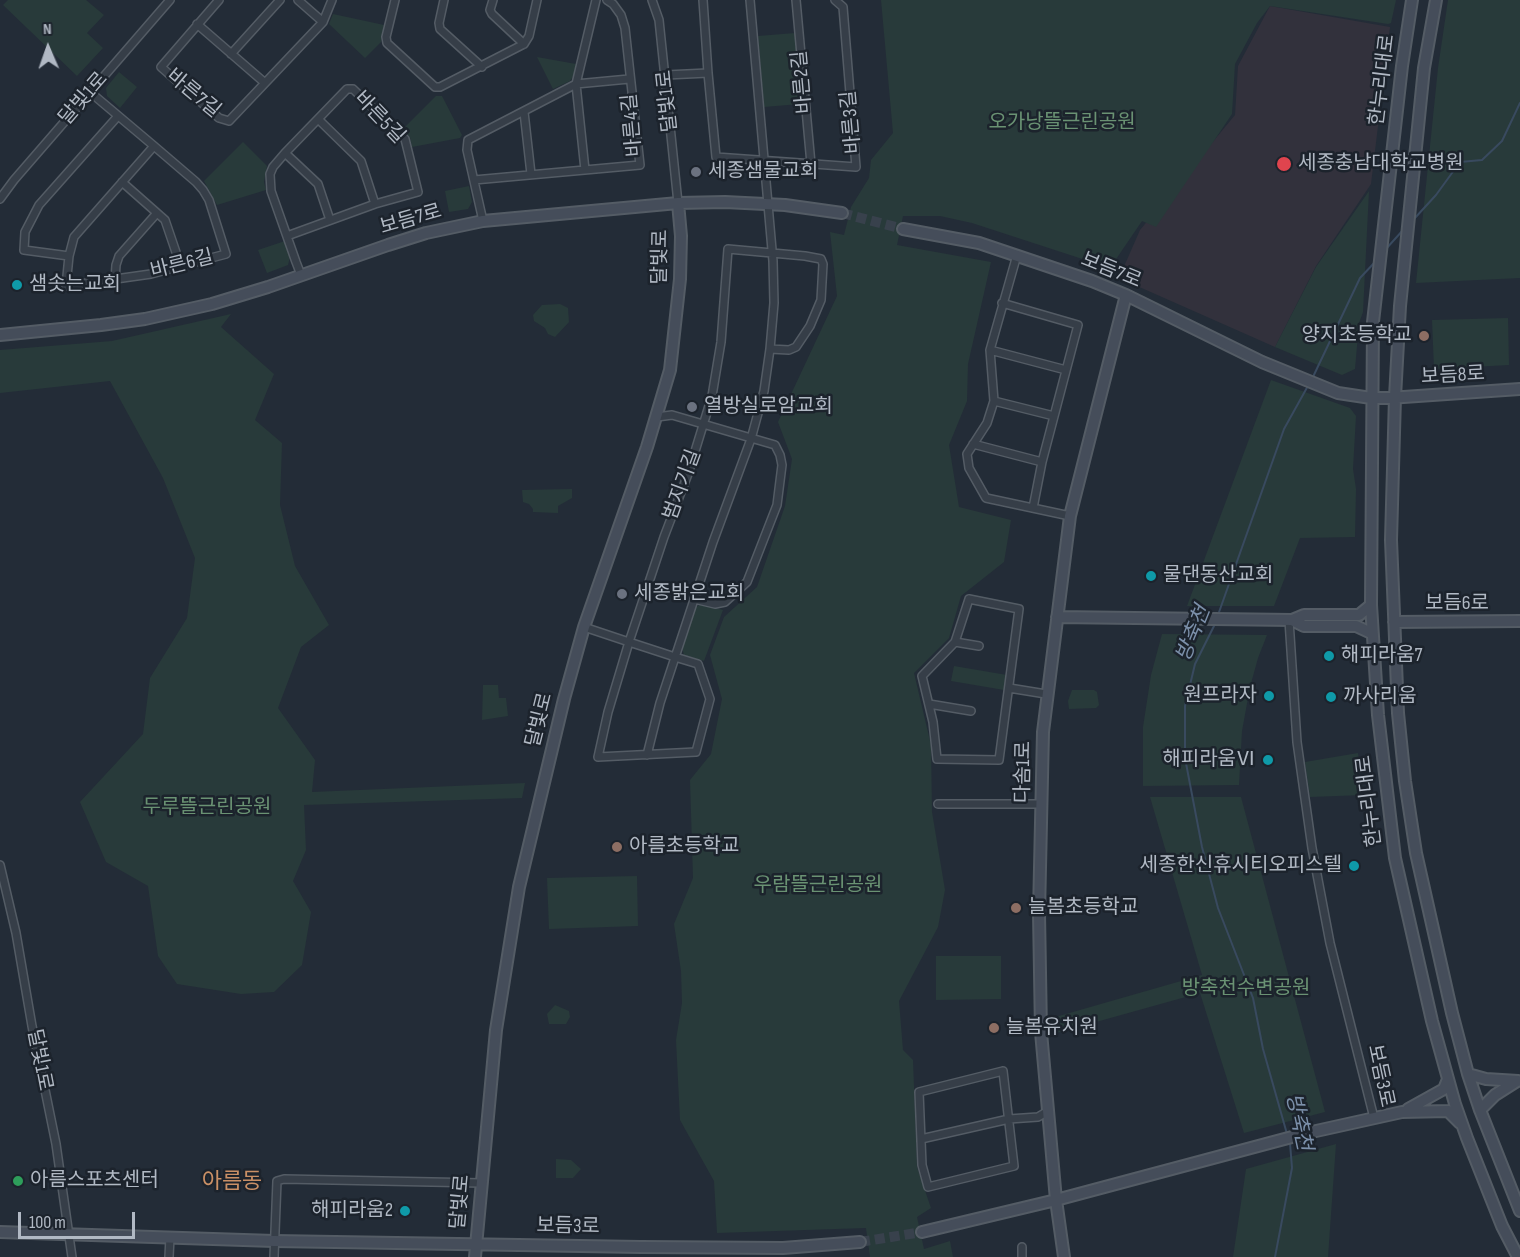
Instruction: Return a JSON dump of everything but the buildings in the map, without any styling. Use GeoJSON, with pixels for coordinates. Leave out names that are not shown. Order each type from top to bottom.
{"type":"FeatureCollection","features":[{"type":"Feature","properties":{"kind":"street","name":"달빛1로"},"geometry":{"type":"LineString","coordinates":[[0,199],[170,0]]}},
{"type":"Feature","properties":{"kind":"street","name":"바른7길"},"geometry":{"type":"LineString","coordinates":[[219,0],[161,67],[224,120],[229,121],[323,22],[332,0]]}},
{"type":"Feature","properties":{"kind":"street"},"geometry":{"type":"LineString","coordinates":[[231,54],[279,0]]}},
{"type":"Feature","properties":{"kind":"street"},"geometry":{"type":"LineString","coordinates":[[298,0],[323,22]]}},
{"type":"Feature","properties":{"kind":"street"},"geometry":{"type":"LineString","coordinates":[[395,0],[386,37],[387,43],[435,87],[440,87],[482,68],[524,44],[529,36],[537,0]]}},
{"type":"Feature","properties":{"kind":"street"},"geometry":{"type":"LineString","coordinates":[[444,0],[439,23],[440,29],[482,68]]}},
{"type":"Feature","properties":{"kind":"street"},"geometry":{"type":"LineString","coordinates":[[493,0],[490,10],[492,14],[524,44]]}},
{"type":"Feature","properties":{"kind":"street"},"geometry":{"type":"LineString","coordinates":[[585,170],[576,84],[596,0]]}},
{"type":"Feature","properties":{"kind":"street","name":"바른4길"},"geometry":{"type":"LineString","coordinates":[[474,180],[640,165],[625,27],[621,15],[607,0]]}},
{"type":"Feature","properties":{"kind":"street","name":"달빛1로"},"geometry":{"type":"LineString","coordinates":[[652,0],[659,20],[678,203]]}},
{"type":"Feature","properties":{"kind":"street","name":"바른3길"},"geometry":{"type":"LineString","coordinates":[[703,0],[716,157],[856,167],[843,7],[835,0]]}},
{"type":"Feature","properties":{"kind":"street"},"geometry":{"type":"LineString","coordinates":[[584,627],[675,657],[698,664],[710,699],[696,752],[647,754],[660,703],[675,657],[694,599],[751,439],[764,391],[770,349],[774,303],[772,252],[750,0]]}},
{"type":"Feature","properties":{"kind":"street","name":"바른2길"},"geometry":{"type":"LineString","coordinates":[[796,0],[811,164]]}},
{"type":"Feature","properties":{"kind":"street","name":"한누리대로"},"geometry":{"type":"LineString","coordinates":[[1412,0],[1402,66],[1373,322],[1371,633],[1395,858],[1408,923],[1462,1125],[1488,1194],[1518,1257]]}},
{"type":"Feature","properties":{"kind":"street","name":"한누리대로"},"geometry":{"type":"LineString","coordinates":[[1436,0],[1424,68],[1392,397],[1391,540],[1405,781],[1416,853],[1468,1074],[1479,1110],[1520,1211]]}},
{"type":"Feature","properties":{"kind":"street"},"geometry":{"type":"LineString","coordinates":[[198,24],[265,83]]}},
{"type":"Feature","properties":{"kind":"street"},"geometry":{"type":"LineString","coordinates":[[666,75],[708,73]]}},
{"type":"Feature","properties":{"kind":"street"},"geometry":{"type":"LineString","coordinates":[[483,221],[467,150],[468,140],[576,84],[629,79]]}},
{"type":"Feature","properties":{"kind":"street","name":"바른5길"},"geometry":{"type":"LineString","coordinates":[[287,236],[375,204],[418,192],[405,139],[353,89],[347,89],[273,167],[270,183],[287,236],[301,275]]}},
{"type":"Feature","properties":{"kind":"street","name":"바른6길"},"geometry":{"type":"LineString","coordinates":[[69,256],[66,286],[115,280],[181,267],[226,254],[209,200],[203,190],[90,92]]}},
{"type":"Feature","properties":{"kind":"street"},"geometry":{"type":"LineString","coordinates":[[524,112],[531,174]]}},
{"type":"Feature","properties":{"kind":"street"},"geometry":{"type":"LineString","coordinates":[[118,116],[39,205],[25,232],[24,250],[69,256],[74,237],[154,146]]}},
{"type":"Feature","properties":{"kind":"street"},"geometry":{"type":"LineString","coordinates":[[318,119],[361,162],[375,204]]}},
{"type":"Feature","properties":{"kind":"street"},"geometry":{"type":"LineString","coordinates":[[285,153],[318,184],[330,220]]}},
{"type":"Feature","properties":{"kind":"street"},"geometry":{"type":"LineString","coordinates":[[122,182],[165,220],[181,267]]}},
{"type":"Feature","properties":{"kind":"street","name":"보듬7로"},"geometry":{"type":"LineString","coordinates":[[0,335],[146,319],[212,304],[417,236],[483,221],[678,203],[768,204],[842,213]]}},
{"type":"Feature","properties":{"kind":"street","name":"달빛로"},"geometry":{"type":"LineString","coordinates":[[475,1257],[495,1030],[519,887],[564,699],[584,627],[657,417],[670,370],[680,279],[681,236],[678,203]]}},
{"type":"Feature","properties":{"kind":"street"},"geometry":{"type":"LineString","coordinates":[[115,280],[119,256],[157,213]]}},
{"type":"Feature","properties":{"kind":"street","name":"보듬7로"},"geometry":{"type":"LineString","coordinates":[[903,229],[979,243],[1017,255],[1126,295],[1294,376],[1338,393],[1371,398]]}},
{"type":"Feature","properties":{"kind":"street","name":"범지기길"},"geometry":{"type":"LineString","coordinates":[[647,754],[598,757],[608,712],[629,642],[663,537],[688,474],[704,424],[721,342],[728,249],[821,259],[823,285],[819,307],[796,347],[789,350],[770,349]]}},
{"type":"Feature","properties":{"kind":"street"},"geometry":{"type":"LineString","coordinates":[[1017,255],[990,350],[994,400],[987,423],[967,453],[969,468],[986,498],[1070,516]]}},
{"type":"Feature","properties":{"kind":"street","name":"다솜1로"},"geometry":{"type":"LineString","coordinates":[[1064,1257],[1056,1200],[1040,1026],[1039,913],[1042,747],[1046,694],[1070,516],[1126,295]]}},
{"type":"Feature","properties":{"kind":"street"},"geometry":{"type":"LineString","coordinates":[[1002,303],[1078,325],[1042,462],[1033,508]]}},
{"type":"Feature","properties":{"kind":"street"},"geometry":{"type":"LineString","coordinates":[[990,350],[1065,370]]}},
{"type":"Feature","properties":{"kind":"street","name":"보듬8로"},"geometry":{"type":"LineString","coordinates":[[1392,397],[1520,389]]}},
{"type":"Feature","properties":{"kind":"street"},"geometry":{"type":"LineString","coordinates":[[1371,398],[1392,397]]}},
{"type":"Feature","properties":{"kind":"street"},"geometry":{"type":"LineString","coordinates":[[994,400],[1054,416]]}},
{"type":"Feature","properties":{"kind":"street"},"geometry":{"type":"LineString","coordinates":[[657,417],[672,415],[775,445],[780,455],[782,465],[777,505],[747,582],[725,602],[715,604],[694,599]]}},
{"type":"Feature","properties":{"kind":"street"},"geometry":{"type":"LineString","coordinates":[[973,444],[1042,462]]}},
{"type":"Feature","properties":{"kind":"street"},"geometry":{"type":"LineString","coordinates":[[969,599],[1019,609],[1009,688],[999,760],[937,759],[929,704],[922,676],[955,642],[969,599]]}},
{"type":"Feature","properties":{"kind":"street"},"geometry":{"type":"LineString","coordinates":[[1290,620],[1304,615],[1359,615],[1371,605]]}},
{"type":"Feature","properties":{"kind":"street"},"geometry":{"type":"LineString","coordinates":[[1057,617],[1271,619],[1290,620],[1304,626],[1356,626],[1371,633]]}},
{"type":"Feature","properties":{"kind":"street","name":"보듬3로"},"geometry":{"type":"LineString","coordinates":[[922,1232],[1056,1200],[1307,1133],[1374,1118],[1333,954],[1311,848],[1297,742],[1290,620]]}},
{"type":"Feature","properties":{"kind":"street","name":"보듬6로"},"geometry":{"type":"LineString","coordinates":[[1394,622],[1520,621]]}},
{"type":"Feature","properties":{"kind":"street"},"geometry":{"type":"LineString","coordinates":[[955,642],[979,646]]}},
{"type":"Feature","properties":{"kind":"street"},"geometry":{"type":"LineString","coordinates":[[1009,688],[1046,694]]}},
{"type":"Feature","properties":{"kind":"street"},"geometry":{"type":"LineString","coordinates":[[929,704],[971,711]]}},
{"type":"Feature","properties":{"kind":"street"},"geometry":{"type":"LineString","coordinates":[[938,804],[1041,804]]}},
{"type":"Feature","properties":{"kind":"street","name":"달빛1로"},"geometry":{"type":"LineString","coordinates":[[0,865],[19,949],[56,1144],[72,1257]]}},
{"type":"Feature","properties":{"kind":"street"},"geometry":{"type":"LineString","coordinates":[[1003,1071],[1009,1119],[1014,1166],[928,1187],[922,1164],[919,1092],[1003,1071]]}},
{"type":"Feature","properties":{"kind":"street"},"geometry":{"type":"LineString","coordinates":[[1468,1074],[1486,1079],[1519,1080]]}},
{"type":"Feature","properties":{"kind":"street"},"geometry":{"type":"LineString","coordinates":[[1402,1112],[1444,1089],[1448,1078]]}},
{"type":"Feature","properties":{"kind":"street"},"geometry":{"type":"LineString","coordinates":[[1479,1110],[1495,1095],[1519,1080]]}},
{"type":"Feature","properties":{"kind":"street"},"geometry":{"type":"LineString","coordinates":[[921,1139],[1009,1119],[1038,1117],[1048,1111]]}},
{"type":"Feature","properties":{"kind":"street"},"geometry":{"type":"LineString","coordinates":[[1374,1118],[1402,1112],[1448,1111],[1462,1125]]}},
{"type":"Feature","properties":{"kind":"street"},"geometry":{"type":"LineString","coordinates":[[274,1257],[277,1181],[284,1179],[481,1183]]}},
{"type":"Feature","properties":{"kind":"street","name":"보듬3로"},"geometry":{"type":"LineString","coordinates":[[0,1232],[274,1241],[783,1248],[860,1242]]}},
{"type":"Feature","properties":{"kind":"street"},"geometry":{"type":"LineString","coordinates":[[169,1257],[170,1237]]}},
{"type":"Feature","properties":{"kind":"street"},"geometry":{"type":"LineString","coordinates":[[1022,1247],[1022,1257]]}},
{"type":"Feature","properties":{"kind":"shaded area","name":"세종충남대학교병원"},"geometry":{"type":"Polygon","coordinates":[[[1270,6],[1390,27],[1371,184],[1316,266],[1275,347],[1119,278],[1140,230],[1235,115],[1238,66],[1270,6]]]}},
{"type":"Feature","properties":{"kind":"green space"},"geometry":{"type":"Polygon","coordinates":[[[8,0],[86,0],[104,15],[87,33],[103,48],[77,76],[3,5],[8,0]]]}},
{"type":"Feature","properties":{"kind":"green space","name":"우람뜰근린공원"},"geometry":{"type":"Polygon","coordinates":[[[881,0],[1396,0],[1391,23],[1388,24],[1270,6],[1257,23],[1235,64],[1232,114],[1156,227],[1142,221],[1110,268],[972,223],[940,216],[903,216],[897,245],[991,262],[968,364],[967,401],[949,445],[959,507],[1011,520],[1004,562],[961,596],[949,638],[914,673],[931,745],[932,812],[945,890],[938,927],[899,1001],[903,1050],[913,1060],[917,1167],[931,1208],[917,1217],[924,1249],[950,1241],[953,1257],[870,1257],[866,1228],[717,1233],[714,1181],[680,1120],[676,1040],[682,1003],[681,971],[674,924],[693,878],[690,780],[711,754],[722,699],[710,655],[724,617],[757,587],[785,506],[792,459],[778,422],[837,296],[830,232],[844,235],[851,207],[869,178],[871,160],[893,133],[881,0]]]}},
{"type":"Feature","properties":{"kind":"green space"},"geometry":{"type":"Polygon","coordinates":[[[1448,0],[1520,0],[1520,278],[1416,283],[1438,68],[1448,0]]]}},
{"type":"Feature","properties":{"kind":"green space"},"geometry":{"type":"Polygon","coordinates":[[[333,14],[384,25],[381,42],[365,58],[329,24],[333,14]]]}},
{"type":"Feature","properties":{"kind":"green space"},"geometry":{"type":"Polygon","coordinates":[[[795,33],[800,104],[764,107],[758,36],[795,33]]]}},
{"type":"Feature","properties":{"kind":"green space"},"geometry":{"type":"Polygon","coordinates":[[[537,57],[576,64],[574,75],[570,81],[553,89],[537,57]]]}},
{"type":"Feature","properties":{"kind":"green space"},"geometry":{"type":"Polygon","coordinates":[[[119,72],[137,87],[120,108],[107,96],[106,88],[119,72]]]}},
{"type":"Feature","properties":{"kind":"green space"},"geometry":{"type":"Polygon","coordinates":[[[436,96],[442,96],[462,135],[460,138],[412,147],[410,137],[403,129],[436,96]]]}},
{"type":"Feature","properties":{"kind":"green space"},"geometry":{"type":"Polygon","coordinates":[[[243,142],[267,166],[264,182],[266,190],[217,205],[204,181],[243,142]]]}},
{"type":"Feature","properties":{"kind":"green space"},"geometry":{"type":"Polygon","coordinates":[[[469,186],[472,202],[468,209],[449,212],[445,191],[469,186]]]}},
{"type":"Feature","properties":{"kind":"green space"},"geometry":{"type":"Polygon","coordinates":[[[1369,191],[1363,312],[1359,323],[1355,369],[1342,375],[1275,347],[1316,267],[1369,191]]]}},
{"type":"Feature","properties":{"kind":"green space"},"geometry":{"type":"Polygon","coordinates":[[[285,241],[290,257],[288,265],[267,273],[258,250],[285,241]]]}},
{"type":"Feature","properties":{"kind":"green space"},"geometry":{"type":"Polygon","coordinates":[[[560,304],[568,308],[569,322],[555,337],[548,334],[545,328],[534,321],[533,315],[542,305],[560,304]]]}},
{"type":"Feature","properties":{"kind":"green space","name":"두루뜰근린공원"},"geometry":{"type":"Polygon","coordinates":[[[231,314],[221,327],[274,374],[255,420],[282,443],[280,505],[295,566],[329,625],[301,647],[278,708],[315,760],[312,792],[525,783],[522,798],[304,805],[306,850],[293,881],[311,912],[302,965],[274,992],[241,994],[177,984],[158,956],[148,886],[106,862],[80,802],[143,734],[150,678],[187,618],[195,558],[163,478],[110,381],[0,393],[0,350],[112,341],[231,314]]]}},
{"type":"Feature","properties":{"kind":"green space"},"geometry":{"type":"Polygon","coordinates":[[[1508,318],[1509,365],[1434,369],[1432,320],[1508,318]]]}},
{"type":"Feature","properties":{"kind":"green space"},"geometry":{"type":"Polygon","coordinates":[[[1271,380],[1350,408],[1356,416],[1353,469],[1356,489],[1355,537],[1300,538],[1274,606],[1187,606],[1271,380]]]}},
{"type":"Feature","properties":{"kind":"green space"},"geometry":{"type":"Polygon","coordinates":[[[572,489],[572,498],[558,506],[558,513],[533,512],[529,504],[523,502],[522,490],[572,489]]]}},
{"type":"Feature","properties":{"kind":"green space"},"geometry":{"type":"Polygon","coordinates":[[[701,604],[723,610],[704,661],[684,655],[682,648],[695,608],[701,604]]]}},
{"type":"Feature","properties":{"kind":"green space"},"geometry":{"type":"Polygon","coordinates":[[[1162,634],[1267,635],[1250,687],[1242,731],[1239,785],[1143,786],[1143,727],[1151,675],[1162,634]]]}},
{"type":"Feature","properties":{"kind":"green space"},"geometry":{"type":"Polygon","coordinates":[[[954,666],[1007,675],[1004,690],[951,681],[954,666]]]}},
{"type":"Feature","properties":{"kind":"green space"},"geometry":{"type":"Polygon","coordinates":[[[483,685],[498,685],[499,698],[506,698],[508,716],[482,720],[483,685]]]}},
{"type":"Feature","properties":{"kind":"green space"},"geometry":{"type":"Polygon","coordinates":[[[1072,690],[1094,690],[1097,692],[1099,705],[1096,708],[1069,709],[1068,701],[1072,690]]]}},
{"type":"Feature","properties":{"kind":"green space"},"geometry":{"type":"Polygon","coordinates":[[[1358,753],[1364,795],[1310,797],[1305,762],[1358,753]]]}},
{"type":"Feature","properties":{"kind":"green space","name":"방축천수변공원"},"geometry":{"type":"Polygon","coordinates":[[[1150,797],[1241,797],[1325,1112],[1244,1133],[1200,993],[1053,1034],[1052,1018],[1202,975],[1150,797]]]}},
{"type":"Feature","properties":{"kind":"green space"},"geometry":{"type":"Polygon","coordinates":[[[637,876],[638,926],[549,929],[547,878],[637,876]]]}},
{"type":"Feature","properties":{"kind":"green space"},"geometry":{"type":"Polygon","coordinates":[[[936,956],[1001,956],[1001,999],[936,1000],[936,956]]]}},
{"type":"Feature","properties":{"kind":"green space"},"geometry":{"type":"Polygon","coordinates":[[[555,1005],[569,1011],[570,1017],[566,1024],[549,1024],[547,1014],[555,1005]]]}},
{"type":"Feature","properties":{"kind":"green space"},"geometry":{"type":"Polygon","coordinates":[[[1336,1144],[1328,1257],[1233,1257],[1246,1169],[1336,1144]]]}},
{"type":"Feature","properties":{"kind":"green space"},"geometry":{"type":"Polygon","coordinates":[[[556,1159],[571,1160],[581,1169],[573,1178],[556,1178],[556,1159]]]}},
{"type":"Feature","properties":{"kind":"waterway","name":"방축천"},"geometry":{"type":"LineString","coordinates":[[1414,219],[1436,195],[1460,162],[1482,160],[1502,141],[1520,103]]}},
{"type":"Feature","properties":{"kind":"waterway","name":"방축천"},"geometry":{"type":"LineString","coordinates":[[1385,250],[1404,229]]}},
{"type":"Feature","properties":{"kind":"waterway","name":"방축천"},"geometry":{"type":"LineString","coordinates":[[1312,379],[1360,278],[1376,261]]}},
{"type":"Feature","properties":{"kind":"waterway","name":"방축천"},"geometry":{"type":"LineString","coordinates":[[1218,615],[1284,429],[1309,384]]}},
{"type":"Feature","properties":{"kind":"waterway","name":"방축천"},"geometry":{"type":"LineString","coordinates":[[1215,624],[1195,664],[1185,706],[1185,758],[1202,847],[1218,908],[1253,998],[1263,1049],[1287,1134]]}},
{"type":"Feature","properties":{"kind":"waterway","name":"방축천"},"geometry":{"type":"LineString","coordinates":[[1275,1257],[1292,1168],[1290,1143]]}},
{"type":"Feature","properties":{"kind":"tunnel"},"geometry":{"type":"LineString","coordinates":[[842,213],[903,229]]}},
{"type":"Feature","properties":{"kind":"tunnel"},"geometry":{"type":"LineString","coordinates":[[860,1242],[922,1232]]}},
{"type":"Feature","properties":{"kind":"place","name":"세종충남대학교병원"},"geometry":{"type":"Point","coordinates":[1284,164]}},
{"type":"Feature","properties":{"kind":"place","name":"세종샘물교회"},"geometry":{"type":"Point","coordinates":[696,172]}},
{"type":"Feature","properties":{"kind":"place","name":"샘솟는교회"},"geometry":{"type":"Point","coordinates":[17,285]}},
{"type":"Feature","properties":{"kind":"place","name":"양지초등학교"},"geometry":{"type":"Point","coordinates":[1424,336]}},
{"type":"Feature","properties":{"kind":"place","name":"열방실로암교회"},"geometry":{"type":"Point","coordinates":[692,407]}},
{"type":"Feature","properties":{"kind":"place","name":"물댄동산교회"},"geometry":{"type":"Point","coordinates":[1151,576]}},
{"type":"Feature","properties":{"kind":"place","name":"세종밝은교회"},"geometry":{"type":"Point","coordinates":[622,594]}},
{"type":"Feature","properties":{"kind":"place","name":"해피라움7"},"geometry":{"type":"Point","coordinates":[1329,656]}},
{"type":"Feature","properties":{"kind":"place","name":"원프라자"},"geometry":{"type":"Point","coordinates":[1269,696]}},
{"type":"Feature","properties":{"kind":"place","name":"까사리움"},"geometry":{"type":"Point","coordinates":[1331,697]}},
{"type":"Feature","properties":{"kind":"place","name":"해피라움Ⅵ"},"geometry":{"type":"Point","coordinates":[1268,760]}},
{"type":"Feature","properties":{"kind":"place","name":"아름초등학교"},"geometry":{"type":"Point","coordinates":[617,847]}},
{"type":"Feature","properties":{"kind":"place","name":"세종한신휴시티오피스텔"},"geometry":{"type":"Point","coordinates":[1354,866]}},
{"type":"Feature","properties":{"kind":"place","name":"늘봄초등학교"},"geometry":{"type":"Point","coordinates":[1016,908]}},
{"type":"Feature","properties":{"kind":"place","name":"늘봄유치원"},"geometry":{"type":"Point","coordinates":[994,1028]}},
{"type":"Feature","properties":{"kind":"place","name":"아름스포츠센터"},"geometry":{"type":"Point","coordinates":[18,1181]}},
{"type":"Feature","properties":{"kind":"place","name":"해피라움2"},"geometry":{"type":"Point","coordinates":[405,1211]}},
{"type":"Feature","properties":{"kind":"district","name":"아름동"},"geometry":{"type":"Point","coordinates":[232,1182]}},
{"type":"Feature","properties":{"kind":"park label","name":"오가낭뜰근린공원"},"geometry":{"type":"Point","coordinates":[1062,123]}}]}
